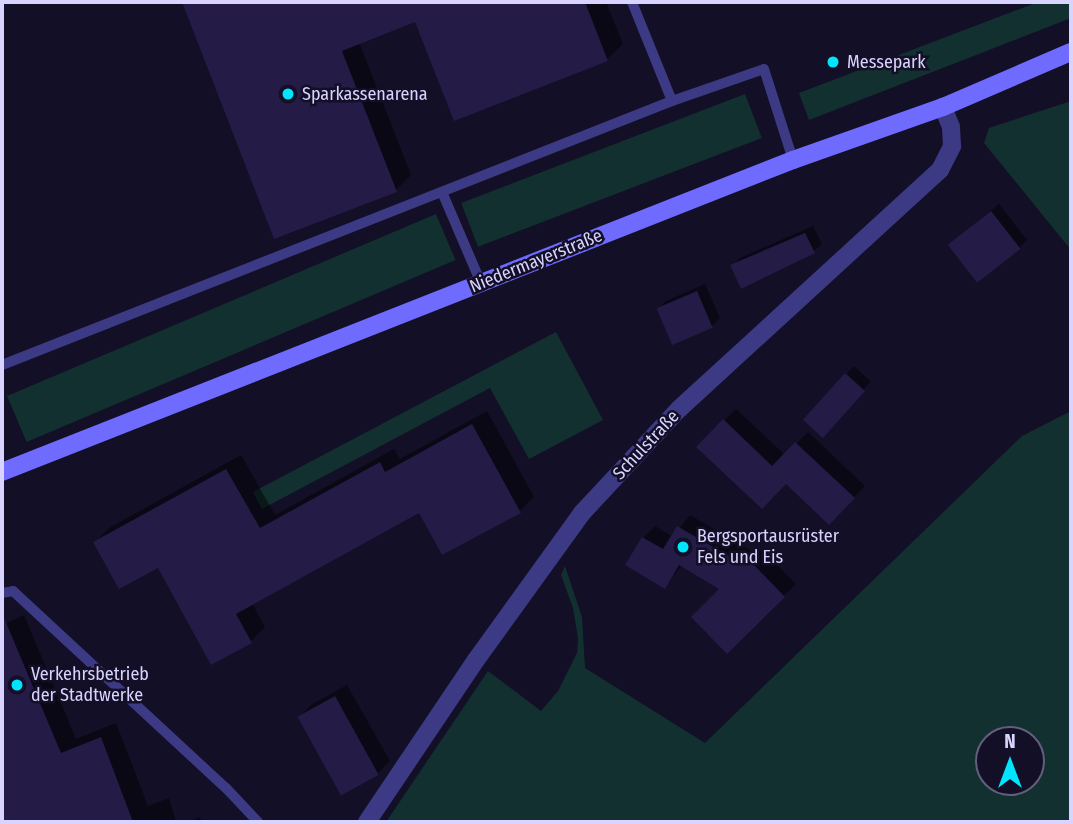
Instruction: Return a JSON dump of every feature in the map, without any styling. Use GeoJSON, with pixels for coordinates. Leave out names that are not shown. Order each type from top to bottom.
{"type":"FeatureCollection","features":[{"type":"Feature","properties":{"kind":"main road","name":"Niedermayerstraße"},"geometry":{"type":"LineString","coordinates":[[2,472],[793,160],[943,107],[1071,52]]}},
{"type":"Feature","properties":{"kind":"street","name":"Schulstraße"},"geometry":{"type":"LineString","coordinates":[[367,822],[476,660],[582,513],[679,409],[940,170],[952,146],[951,127],[943,107]]}},
{"type":"Feature","properties":{"kind":"lane"},"geometry":{"type":"LineString","coordinates":[[632,2],[672,102]]}},
{"type":"Feature","properties":{"kind":"lane"},"geometry":{"type":"LineString","coordinates":[[2,365],[672,102],[764,69],[793,160]]}},
{"type":"Feature","properties":{"kind":"lane"},"geometry":{"type":"LineString","coordinates":[[442,192],[481,283]]}},
{"type":"Feature","properties":{"kind":"lane"},"geometry":{"type":"LineString","coordinates":[[2,593],[13,591],[226,788],[258,822]]}},
{"type":"Feature","properties":{"kind":"green space"},"geometry":{"type":"Polygon","coordinates":[[[1038,2],[1071,2],[1071,18],[809,120],[799,93],[1038,2]]]}},
{"type":"Feature","properties":{"kind":"green space"},"geometry":{"type":"Polygon","coordinates":[[[745,94],[762,138],[478,247],[461,203],[745,94]]]}},
{"type":"Feature","properties":{"kind":"green space"},"geometry":{"type":"Polygon","coordinates":[[[1071,101],[1071,250],[984,143],[989,128],[1071,101]]]}},
{"type":"Feature","properties":{"kind":"green space"},"geometry":{"type":"Polygon","coordinates":[[[436,214],[456,260],[27,442],[7,396],[436,214]]]}},
{"type":"Feature","properties":{"kind":"green space"},"geometry":{"type":"Polygon","coordinates":[[[556,332],[603,420],[529,459],[490,388],[262,509],[253,492],[556,332]]]}},
{"type":"Feature","properties":{"kind":"green space"},"geometry":{"type":"Polygon","coordinates":[[[1071,411],[1071,822],[386,822],[488,671],[541,711],[558,691],[577,653],[578,638],[573,608],[561,575],[565,566],[582,617],[585,668],[705,743],[1022,436],[1071,411]]]}},
{"type":"Feature","properties":{"kind":"building","name":"Sparkassenarena"},"geometry":{"type":"Polygon","coordinates":[[[182,2],[585,2],[608,61],[454,121],[415,22],[342,51],[397,192],[274,239],[182,2]]]}},
{"type":"Feature","properties":{"kind":"building"},"geometry":{"type":"Polygon","coordinates":[[[991,211],[1021,249],[977,283],[948,245],[991,211]]]}},
{"type":"Feature","properties":{"kind":"building"},"geometry":{"type":"Polygon","coordinates":[[[805,233],[815,253],[741,289],[730,265],[805,233]]]}},
{"type":"Feature","properties":{"kind":"building"},"geometry":{"type":"Polygon","coordinates":[[[697,291],[713,328],[672,345],[656,308],[697,291]]]}},
{"type":"Feature","properties":{"kind":"building"},"geometry":{"type":"Polygon","coordinates":[[[845,373],[865,391],[823,438],[803,420],[845,373]]]}},
{"type":"Feature","properties":{"kind":"building"},"geometry":{"type":"Polygon","coordinates":[[[723,419],[772,466],[795,442],[855,498],[829,525],[786,484],[762,509],[696,447],[723,419]]]}},
{"type":"Feature","properties":{"kind":"building"},"geometry":{"type":"Polygon","coordinates":[[[472,424],[521,513],[442,555],[419,513],[236,614],[252,643],[211,665],[158,568],[119,589],[93,542],[226,469],[260,528],[380,462],[385,472],[472,424]]]}},
{"type":"Feature","properties":{"kind":"building"},"geometry":{"type":"Polygon","coordinates":[[[677,526],[744,565],[749,560],[785,597],[727,654],[691,617],[719,589],[679,565],[665,589],[625,565],[642,537],[663,549],[677,526]]]}},
{"type":"Feature","properties":{"kind":"building","name":"Verkehrsbetrieb der Stadtwerke"},"geometry":{"type":"Polygon","coordinates":[[[2,613],[61,753],[101,737],[133,822],[2,822],[2,613]]]}},
{"type":"Feature","properties":{"kind":"building"},"geometry":{"type":"Polygon","coordinates":[[[335,696],[379,775],[341,796],[297,717],[335,696]]]}},
{"type":"Feature","properties":{"kind":"place","name":"Messepark"},"geometry":{"type":"Point","coordinates":[833,62]}},
{"type":"Feature","properties":{"kind":"place","name":"Sparkassenarena"},"geometry":{"type":"Point","coordinates":[288,94]}},
{"type":"Feature","properties":{"kind":"place","name":"Bergsportausrüster Fels und Eis"},"geometry":{"type":"Point","coordinates":[683,547]}},
{"type":"Feature","properties":{"kind":"place","name":"Verkehrsbetrieb der Stadtwerke"},"geometry":{"type":"Point","coordinates":[17,685]}}]}
